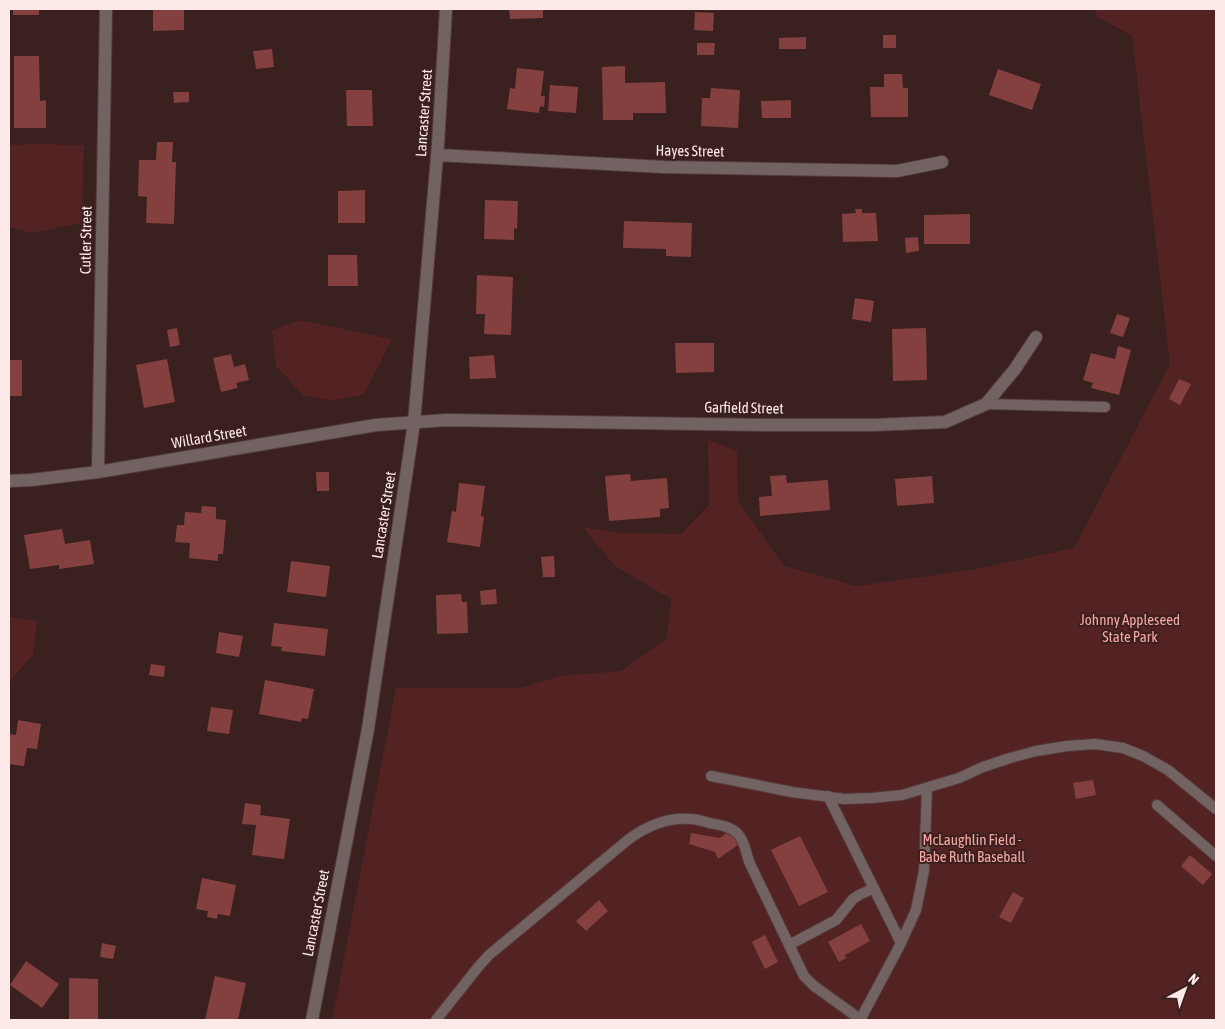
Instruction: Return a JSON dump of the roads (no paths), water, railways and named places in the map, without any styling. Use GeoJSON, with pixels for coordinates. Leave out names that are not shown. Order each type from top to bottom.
{"type":"FeatureCollection","features":[{"type":"Feature","properties":{"kind":"street","name":"Cutler Street"},"geometry":{"type":"LineString","coordinates":[[98,472],[106,9]]}},
{"type":"Feature","properties":{"kind":"street","name":"Lancaster Street"},"geometry":{"type":"LineString","coordinates":[[312,1020],[368,729],[414,423],[437,156],[446,9]]}},
{"type":"Feature","properties":{"kind":"street","name":"Hayes Street"},"geometry":{"type":"LineString","coordinates":[[437,156],[664,167],[897,171],[942,162]]}},
{"type":"Feature","properties":{"kind":"street","name":"Garfield Street"},"geometry":{"type":"LineString","coordinates":[[414,423],[446,420],[767,425],[945,422],[986,404],[1015,369],[1036,337]]}},
{"type":"Feature","properties":{"kind":"street","name":"Willard Street"},"geometry":{"type":"LineString","coordinates":[[9,481],[98,472],[376,425],[414,423]]}},
{"type":"Feature","properties":{"kind":"lane"},"geometry":{"type":"LineString","coordinates":[[986,404],[1105,407]]}},
{"type":"Feature","properties":{"kind":"lane"},"geometry":{"type":"LineString","coordinates":[[710,776],[792,792],[844,798],[902,796],[959,778],[1010,758],[1036,751],[1095,744],[1124,748],[1143,756],[1168,770],[1216,809]]}},
{"type":"Feature","properties":{"kind":"lane"},"geometry":{"type":"LineString","coordinates":[[436,1020],[479,966],[495,950],[629,840],[642,830],[656,824],[690,819],[725,826],[739,835],[743,841],[747,858],[804,976],[814,986],[860,1020],[901,943],[916,910],[924,871],[927,788]]}},
{"type":"Feature","properties":{"kind":"lane"},"geometry":{"type":"LineString","coordinates":[[828,796],[901,943]]}},
{"type":"Feature","properties":{"kind":"lane"},"geometry":{"type":"LineString","coordinates":[[1157,805],[1216,856]]}},
{"type":"Feature","properties":{"kind":"lane"},"geometry":{"type":"LineString","coordinates":[[789,945],[836,920],[853,899],[874,888]]}},
{"type":"Feature","properties":{"kind":"park label","name":"Johnny Appleseed State Park"},"geometry":{"type":"Point","coordinates":[1130,628]}},
{"type":"Feature","properties":{"kind":"park label","name":"McLaughlin Field - Babe Ruth Baseball"},"geometry":{"type":"Point","coordinates":[972,848]}}]}
